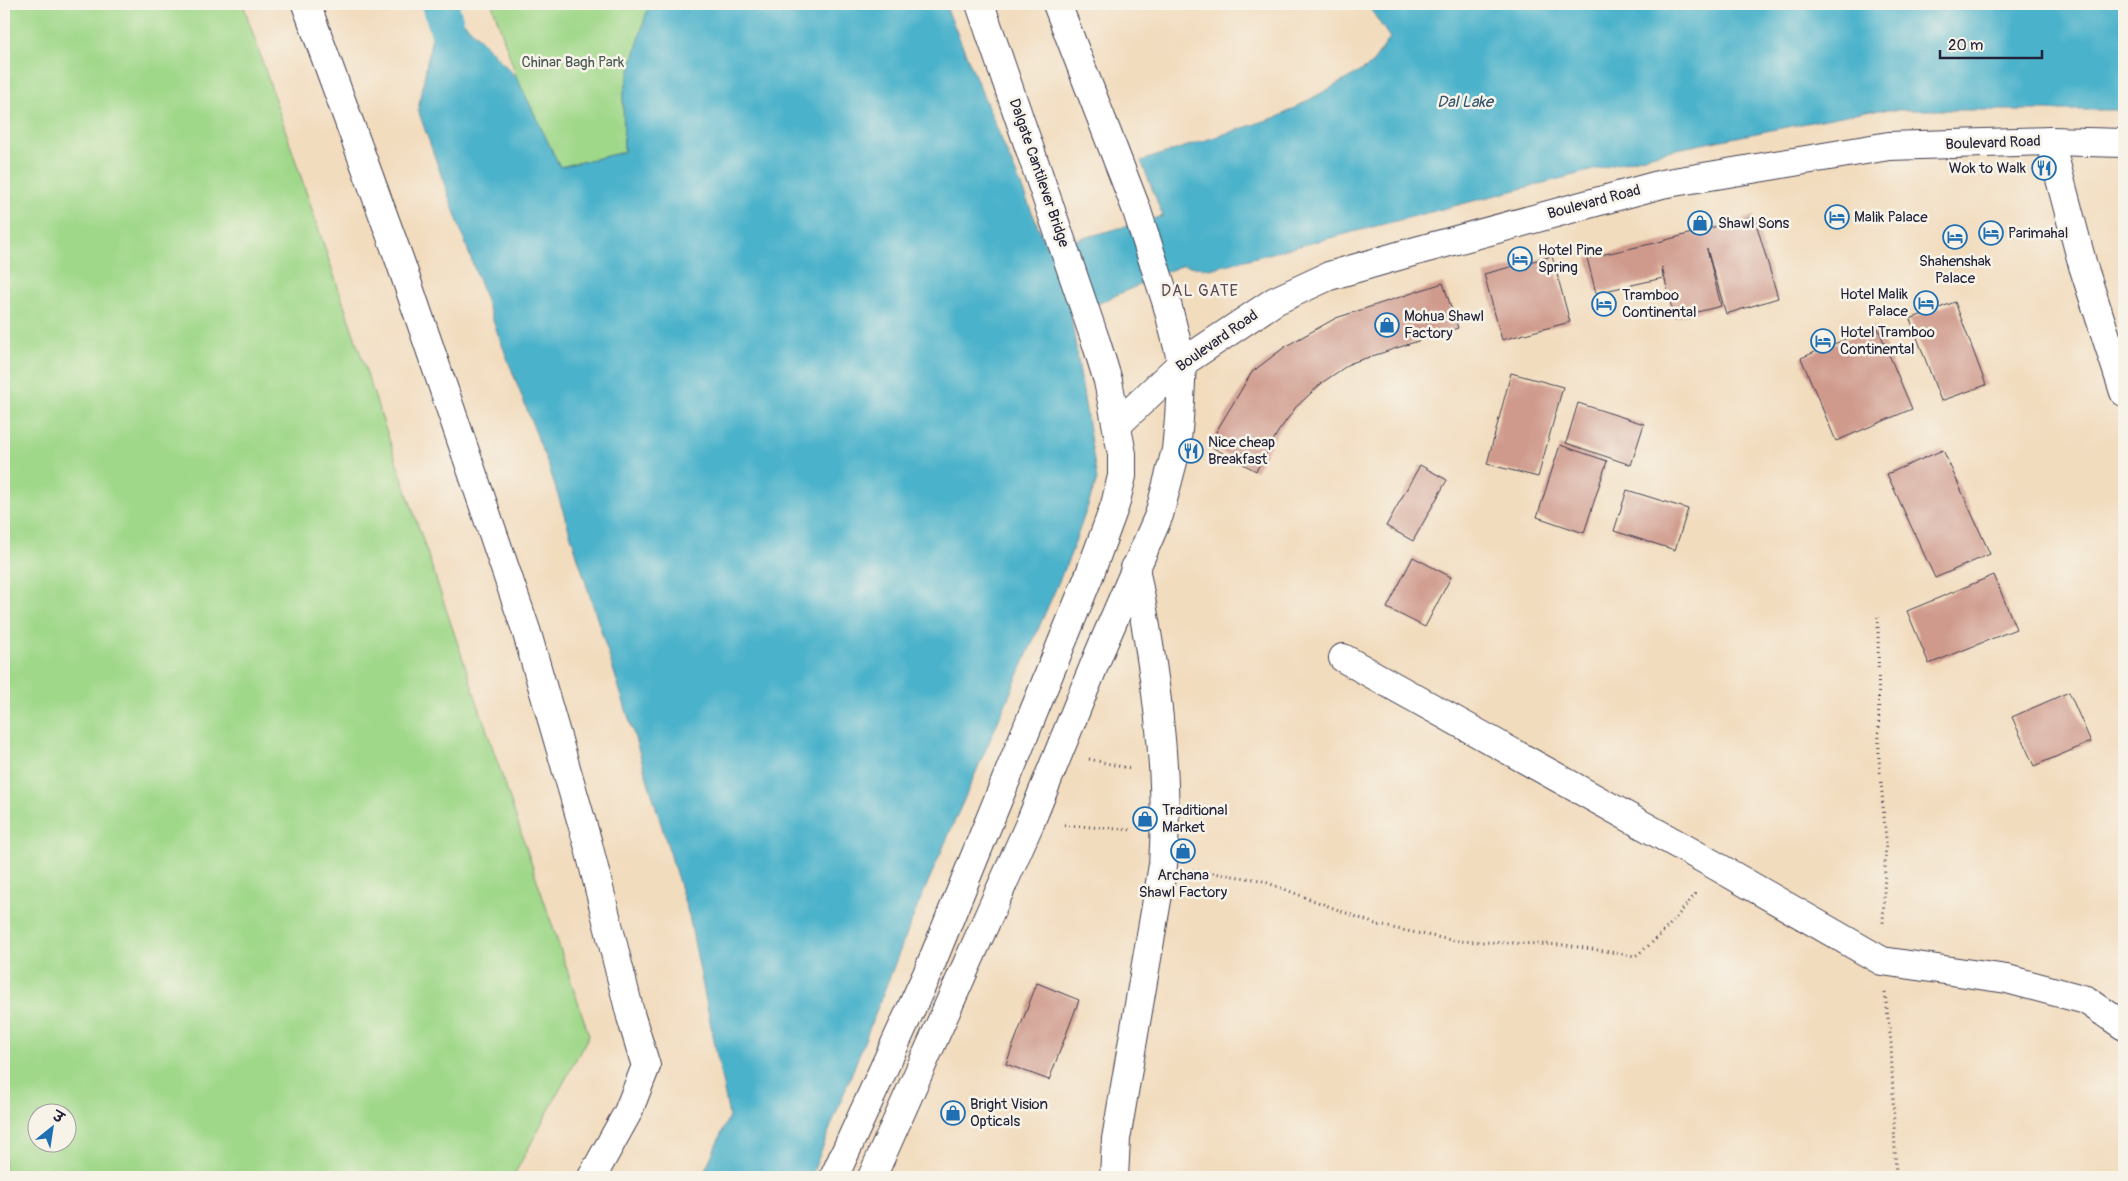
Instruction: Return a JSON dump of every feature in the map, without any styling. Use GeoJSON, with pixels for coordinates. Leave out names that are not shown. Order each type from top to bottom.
{"type":"FeatureCollection","features":[{"type":"Feature","properties":{"kind":"main road"},"geometry":{"type":"LineString","coordinates":[[306,4],[401,264],[526,630],[588,844],[631,1017],[646,1066],[628,1112],[592,1177]]}},
{"type":"Feature","properties":{"kind":"main road","name":"Dalgate Cantilever Bridge"},"geometry":{"type":"LineString","coordinates":[[834,1177],[927,974],[1090,576],[1115,505],[1122,476],[1122,454],[1118,426],[1096,342],[980,4]]}},
{"type":"Feature","properties":{"kind":"main road"},"geometry":{"type":"LineString","coordinates":[[872,1177],[1030,823],[1135,568],[1159,515],[1170,480],[1180,419],[1182,363],[1167,304],[1136,208],[1057,4]]}},
{"type":"Feature","properties":{"kind":"main road"},"geometry":{"type":"LineString","coordinates":[[2050,141],[2083,266],[2124,392]]}},
{"type":"Feature","properties":{"kind":"main road","name":"Boulevard Road"},"geometry":{"type":"LineString","coordinates":[[1118,426],[1182,363],[1275,301],[1329,276],[1662,184],[1889,146],[2050,141],[2124,143]]}},
{"type":"Feature","properties":{"kind":"main road"},"geometry":{"type":"LineString","coordinates":[[1114,1177],[1116,1139],[1163,865],[1165,833],[1164,776],[1149,634],[1135,568]]}},
{"type":"Feature","properties":{"kind":"main road"},"geometry":{"type":"LineString","coordinates":[[1343,658],[1718,867],[1882,961],[2008,979],[2086,1000],[2124,1026]]}},
{"type":"Feature","properties":{"kind":"path"},"geometry":{"type":"LineString","coordinates":[[1878,617],[1879,759],[1886,839],[1882,961],[1891,1042],[1896,1177]]}},
{"type":"Feature","properties":{"kind":"path"},"geometry":{"type":"LineString","coordinates":[[1059,752],[1164,776]]}},
{"type":"Feature","properties":{"kind":"path"},"geometry":{"type":"LineString","coordinates":[[1030,823],[1165,833]]}},
{"type":"Feature","properties":{"kind":"path"},"geometry":{"type":"LineString","coordinates":[[1163,865],[1260,880],[1378,925],[1456,942],[1566,946],[1635,956],[1649,947],[1664,932],[1718,867]]}},
{"type":"Feature","properties":{"kind":"green space"},"geometry":{"type":"Polygon","coordinates":[[[4,4],[243,4],[589,1035],[513,1177],[4,1177],[4,4]]]}},
{"type":"Feature","properties":{"kind":"green space","name":"Chinar Bagh Park"},"geometry":{"type":"Polygon","coordinates":[[[492,4],[649,4],[623,95],[624,152],[560,167],[517,78],[492,4]]]}},
{"type":"Feature","properties":{"kind":"water","name":"Dal Lake"},"geometry":{"type":"Polygon","coordinates":[[[649,4],[945,4],[1047,248],[1163,216],[1141,161],[1280,116],[1370,66],[1390,38],[1367,4],[2124,4],[2124,110],[1871,110],[1667,151],[1210,269],[1182,265],[1071,316],[1097,480],[1070,556],[916,910],[811,1177],[702,1177],[729,1116],[689,916],[550,470],[496,329],[418,110],[433,31],[459,17],[517,78],[560,167],[624,152],[623,95],[649,4]]]}},
{"type":"Feature","properties":{"kind":"building"},"geometry":{"type":"Polygon","coordinates":[[[1754,216],[1778,298],[1726,314],[1707,249],[1721,306],[1674,318],[1662,267],[1663,278],[1596,293],[1587,258],[1655,243],[1754,216]]]}},
{"type":"Feature","properties":{"kind":"building"},"geometry":{"type":"Polygon","coordinates":[[[1552,256],[1570,322],[1502,340],[1484,274],[1552,256]]]}},
{"type":"Feature","properties":{"kind":"building"},"geometry":{"type":"Polygon","coordinates":[[[1443,283],[1458,328],[1351,363],[1323,382],[1296,407],[1278,432],[1256,471],[1208,445],[1252,372],[1286,346],[1336,318],[1443,283]]]}},
{"type":"Feature","properties":{"kind":"building"},"geometry":{"type":"Polygon","coordinates":[[[1955,302],[1986,385],[1941,401],[1910,319],[1955,302]]]}},
{"type":"Feature","properties":{"kind":"building"},"geometry":{"type":"Polygon","coordinates":[[[1877,326],[1912,409],[1836,441],[1801,358],[1877,326]]]}},
{"type":"Feature","properties":{"kind":"building"},"geometry":{"type":"Polygon","coordinates":[[[1511,373],[1563,387],[1538,477],[1487,464],[1511,373]]]}},
{"type":"Feature","properties":{"kind":"building"},"geometry":{"type":"Polygon","coordinates":[[[1578,403],[1644,424],[1631,465],[1566,443],[1578,403]]]}},
{"type":"Feature","properties":{"kind":"building"},"geometry":{"type":"Polygon","coordinates":[[[1560,445],[1607,461],[1584,533],[1537,517],[1560,445]]]}},
{"type":"Feature","properties":{"kind":"building"},"geometry":{"type":"Polygon","coordinates":[[[1943,450],[1990,554],[1935,578],[1887,474],[1943,450]]]}},
{"type":"Feature","properties":{"kind":"building"},"geometry":{"type":"Polygon","coordinates":[[[1420,465],[1447,480],[1413,541],[1386,526],[1420,465]]]}},
{"type":"Feature","properties":{"kind":"building"},"geometry":{"type":"Polygon","coordinates":[[[1627,490],[1688,509],[1675,550],[1614,531],[1627,490]]]}},
{"type":"Feature","properties":{"kind":"building"},"geometry":{"type":"Polygon","coordinates":[[[1413,557],[1451,577],[1425,627],[1387,608],[1413,557]]]}},
{"type":"Feature","properties":{"kind":"building"},"geometry":{"type":"Polygon","coordinates":[[[1994,575],[2016,629],[1929,664],[1907,611],[1994,575]]]}},
{"type":"Feature","properties":{"kind":"building"},"geometry":{"type":"Polygon","coordinates":[[[2069,692],[2091,742],[2034,766],[2012,717],[2069,692]]]}},
{"type":"Feature","properties":{"kind":"building"},"geometry":{"type":"Polygon","coordinates":[[[1037,983],[1079,1000],[1049,1080],[1006,1064],[1037,983]]]}},
{"type":"Feature","properties":{"kind":"waterway"},"geometry":{"type":"LineString","coordinates":[[440,4],[460,71]]}},
{"type":"Feature","properties":{"kind":"place","name":"Wok to Walk"},"geometry":{"type":"Point","coordinates":[2044,168]}},
{"type":"Feature","properties":{"kind":"place","name":"Malik Palace"},"geometry":{"type":"Point","coordinates":[1837,217]}},
{"type":"Feature","properties":{"kind":"place","name":"Shawl Sons"},"geometry":{"type":"Point","coordinates":[1700,223]}},
{"type":"Feature","properties":{"kind":"place","name":"Parimahal"},"geometry":{"type":"Point","coordinates":[1991,233]}},
{"type":"Feature","properties":{"kind":"place","name":"Shahenshak Palace"},"geometry":{"type":"Point","coordinates":[1955,237]}},
{"type":"Feature","properties":{"kind":"place","name":"Hotel Pine Spring"},"geometry":{"type":"Point","coordinates":[1520,259]}},
{"type":"Feature","properties":{"kind":"place","name":"Hotel Malik Palace"},"geometry":{"type":"Point","coordinates":[1926,303]}},
{"type":"Feature","properties":{"kind":"place","name":"Tramboo Continental"},"geometry":{"type":"Point","coordinates":[1604,304]}},
{"type":"Feature","properties":{"kind":"place","name":"Mohua Shawl Factory"},"geometry":{"type":"Point","coordinates":[1387,325]}},
{"type":"Feature","properties":{"kind":"place","name":"Hotel Tramboo Continental"},"geometry":{"type":"Point","coordinates":[1823,341]}},
{"type":"Feature","properties":{"kind":"place","name":"Nice cheap Breakfast"},"geometry":{"type":"Point","coordinates":[1191,451]}},
{"type":"Feature","properties":{"kind":"place","name":"Traditional Market"},"geometry":{"type":"Point","coordinates":[1145,819]}},
{"type":"Feature","properties":{"kind":"place","name":"Archana Shawl Factory"},"geometry":{"type":"Point","coordinates":[1183,851]}},
{"type":"Feature","properties":{"kind":"place","name":"Bright Vision Opticals"},"geometry":{"type":"Point","coordinates":[953,1113]}},
{"type":"Feature","properties":{"kind":"district","name":"DAL GATE"},"geometry":{"type":"Point","coordinates":[1200,291]}}]}
